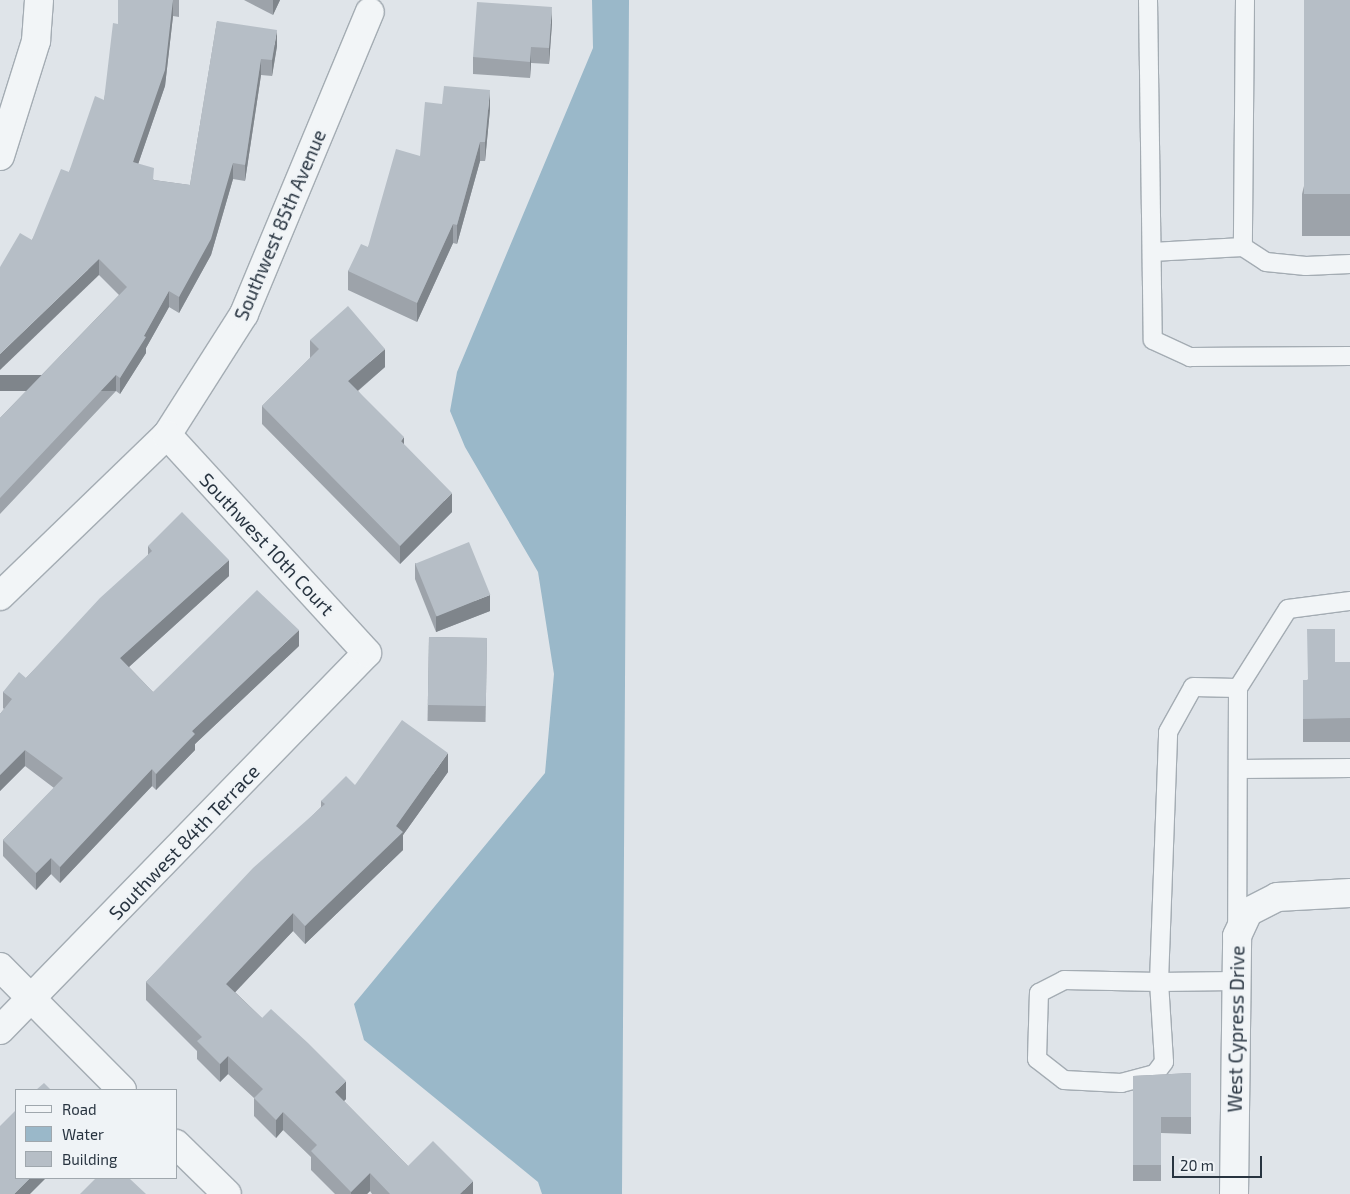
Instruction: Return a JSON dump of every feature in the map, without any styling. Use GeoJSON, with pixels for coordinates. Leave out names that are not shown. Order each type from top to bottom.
{"type":"FeatureCollection","features":[{"type":"Feature","properties":{"kind":"street"},"geometry":{"type":"LineString","coordinates":[[0,156],[36,42],[39,0]]}},
{"type":"Feature","properties":{"kind":"street","name":"Southwest 85th Avenue"},"geometry":{"type":"LineString","coordinates":[[0,596],[167,435],[244,314],[370,12]]}},
{"type":"Feature","properties":{"kind":"street","name":"Southwest 10th Court"},"geometry":{"type":"LineString","coordinates":[[167,435],[367,653]]}},
{"type":"Feature","properties":{"kind":"street","name":"Southwest 84th Terrace"},"geometry":{"type":"LineString","coordinates":[[0,1030],[367,653]]}},
{"type":"Feature","properties":{"kind":"street","name":"West Cypress Drive"},"geometry":{"type":"LineString","coordinates":[[1234,1194],[1237,936],[1248,912],[1277,897],[1350,893]]}},
{"type":"Feature","properties":{"kind":"street"},"geometry":{"type":"LineString","coordinates":[[0,967],[30,1000],[121,1089]]}},
{"type":"Feature","properties":{"kind":"street"},"geometry":{"type":"LineString","coordinates":[[178,1146],[227,1194]]}},
{"type":"Feature","properties":{"kind":"lane"},"geometry":{"type":"LineString","coordinates":[[1148,0],[1153,340],[1190,357],[1350,356]]}},
{"type":"Feature","properties":{"kind":"lane"},"geometry":{"type":"LineString","coordinates":[[1243,247],[1246,0]]}},
{"type":"Feature","properties":{"kind":"lane"},"geometry":{"type":"LineString","coordinates":[[1152,252],[1243,247],[1266,262],[1306,266],[1350,264]]}},
{"type":"Feature","properties":{"kind":"lane"},"geometry":{"type":"LineString","coordinates":[[1237,936],[1238,688],[1288,609],[1350,601]]}},
{"type":"Feature","properties":{"kind":"lane"},"geometry":{"type":"LineString","coordinates":[[1235,981],[1159,982],[1064,980],[1039,993],[1037,1059],[1064,1080],[1121,1083],[1155,1074],[1164,1062],[1159,982],[1168,732],[1193,687],[1238,688]]}},
{"type":"Feature","properties":{"kind":"lane"},"geometry":{"type":"LineString","coordinates":[[1238,769],[1350,768]]}},
{"type":"Feature","properties":{"kind":"water"},"geometry":{"type":"Polygon","coordinates":[[[592,0],[629,0],[622,1194],[542,1194],[538,1182],[364,1040],[354,1004],[545,773],[554,674],[538,572],[465,447],[450,411],[457,372],[593,48],[592,0]]]}},
{"type":"Feature","properties":{"kind":"building"},"geometry":{"type":"Polygon","coordinates":[[[118,0],[173,0],[165,70],[133,162],[154,168],[153,180],[190,185],[217,21],[277,30],[272,60],[261,59],[245,165],[233,163],[211,239],[179,297],[169,291],[144,336],[146,337],[120,378],[116,375],[0,498],[0,418],[127,287],[99,259],[0,354],[0,267],[20,233],[32,240],[61,169],[69,172],[95,96],[104,100],[113,23],[118,24],[118,0]]]}},
{"type":"Feature","properties":{"kind":"building"},"geometry":{"type":"Polygon","coordinates":[[[1304,0],[1350,0],[1350,194],[1304,194],[1304,0]]]}},
{"type":"Feature","properties":{"kind":"building"},"geometry":{"type":"Polygon","coordinates":[[[477,2],[552,7],[549,48],[531,47],[530,62],[473,57],[477,2]]]}},
{"type":"Feature","properties":{"kind":"building"},"geometry":{"type":"Polygon","coordinates":[[[444,86],[490,90],[485,142],[480,142],[457,225],[453,224],[417,303],[348,271],[361,244],[368,247],[396,149],[420,156],[425,102],[442,104],[444,86]]]}},
{"type":"Feature","properties":{"kind":"building"},"geometry":{"type":"Polygon","coordinates":[[[348,306],[385,349],[348,381],[404,437],[401,441],[452,493],[400,546],[262,406],[319,349],[310,340],[348,306]]]}},
{"type":"Feature","properties":{"kind":"building"},"geometry":{"type":"Polygon","coordinates":[[[182,512],[229,560],[120,658],[153,692],[257,590],[299,630],[192,731],[195,734],[156,774],[152,769],[60,867],[51,858],[36,873],[3,840],[63,778],[25,750],[0,775],[0,714],[12,699],[3,692],[19,672],[26,678],[100,598],[152,551],[148,546],[182,512]]]}},
{"type":"Feature","properties":{"kind":"building"},"geometry":{"type":"Polygon","coordinates":[[[469,542],[490,595],[437,617],[415,564],[469,542]]]}},
{"type":"Feature","properties":{"kind":"building"},"geometry":{"type":"Polygon","coordinates":[[[1307,629],[1335,629],[1335,662],[1350,662],[1350,718],[1303,719],[1303,680],[1308,680],[1307,629]]]}},
{"type":"Feature","properties":{"kind":"building"},"geometry":{"type":"Polygon","coordinates":[[[429,637],[487,638],[486,706],[428,705],[429,637]]]}},
{"type":"Feature","properties":{"kind":"building"},"geometry":{"type":"Polygon","coordinates":[[[402,720],[448,753],[396,826],[403,832],[305,926],[293,913],[226,984],[262,1018],[271,1009],[346,1081],[335,1092],[408,1166],[433,1141],[473,1181],[460,1194],[390,1194],[370,1173],[351,1192],[311,1151],[317,1145],[283,1112],[276,1120],[254,1098],[263,1089],[228,1056],[220,1064],[197,1041],[202,1037],[146,982],[253,868],[325,804],[321,801],[346,776],[355,785],[402,720]]]}},
{"type":"Feature","properties":{"kind":"building"},"geometry":{"type":"Polygon","coordinates":[[[1191,1073],[1191,1117],[1161,1117],[1161,1165],[1133,1165],[1133,1076],[1191,1073]]]}},
{"type":"Feature","properties":{"kind":"building"},"geometry":{"type":"Polygon","coordinates":[[[44,1083],[50,1089],[37,1089],[44,1083]]]}},
{"type":"Feature","properties":{"kind":"building"},"geometry":{"type":"Polygon","coordinates":[[[15,1111],[15,1179],[29,1179],[14,1194],[0,1194],[0,1126],[15,1111]]]}},
{"type":"Feature","properties":{"kind":"building"},"geometry":{"type":"Polygon","coordinates":[[[95,1179],[130,1179],[146,1194],[80,1194],[95,1179]]]}}]}
